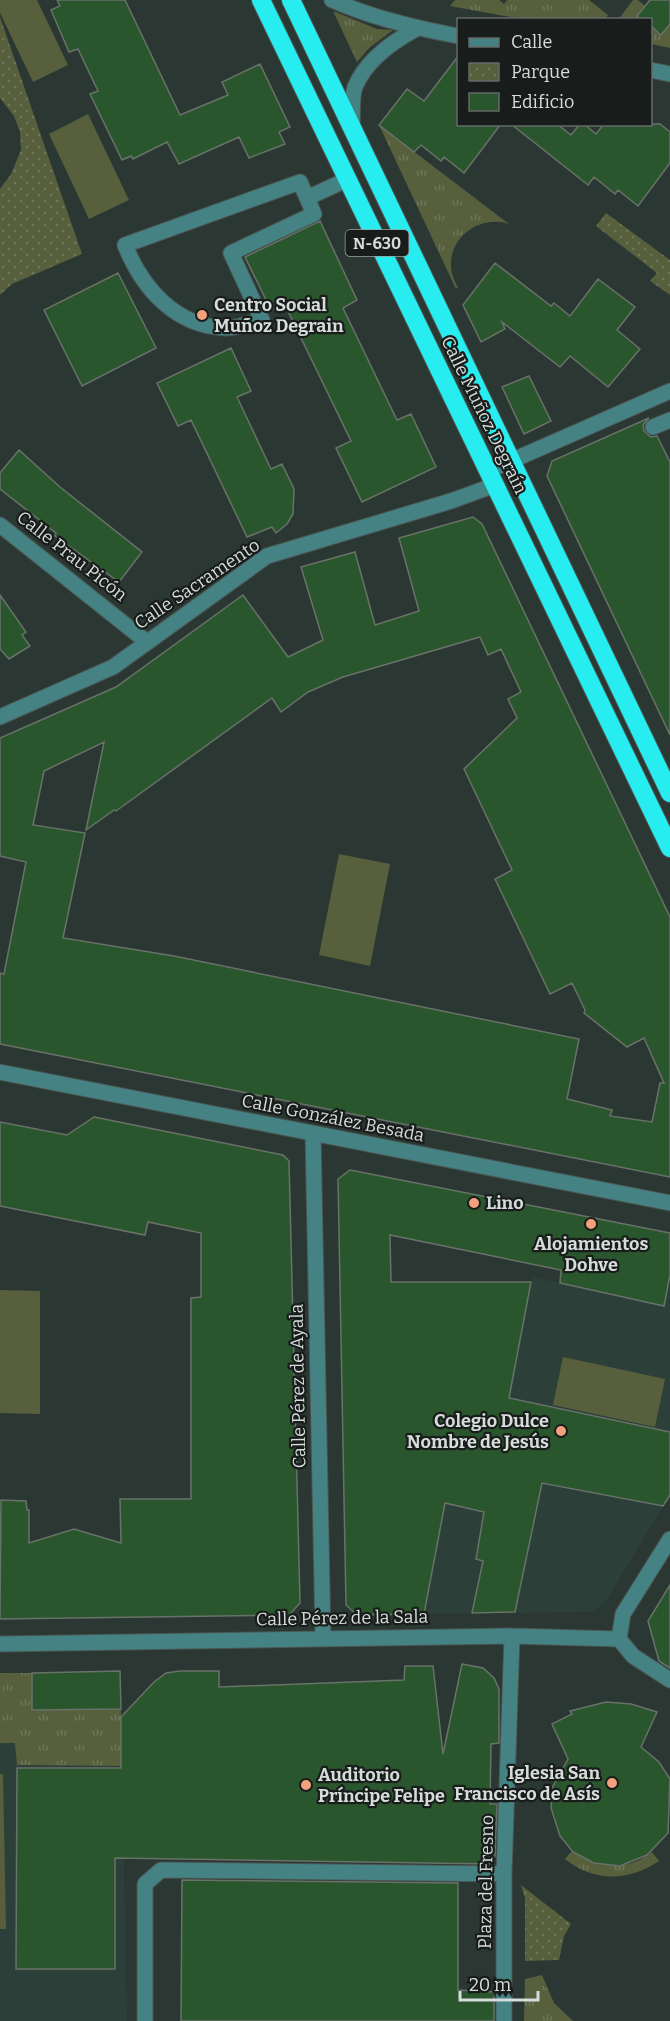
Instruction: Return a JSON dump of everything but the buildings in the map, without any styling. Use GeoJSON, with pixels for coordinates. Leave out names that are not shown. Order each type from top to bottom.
{"type":"FeatureCollection","features":[{"type":"Feature","properties":{"kind":"highway","name":"Calle Muñoz Degraín"},"geometry":{"type":"LineString","coordinates":[[261,0],[670,848]]}},
{"type":"Feature","properties":{"kind":"highway","name":"Calle Muñoz Degraín"},"geometry":{"type":"LineString","coordinates":[[291,0],[670,793]]}},
{"type":"Feature","properties":{"kind":"street"},"geometry":{"type":"LineString","coordinates":[[332,0],[354,10],[416,29],[457,36]]}},
{"type":"Feature","properties":{"kind":"street"},"geometry":{"type":"LineString","coordinates":[[352,129],[355,87],[367,68],[373,59],[397,40],[416,29]]}},
{"type":"Feature","properties":{"kind":"street"},"geometry":{"type":"LineString","coordinates":[[652,70],[670,74]]}},
{"type":"Feature","properties":{"kind":"street"},"geometry":{"type":"LineString","coordinates":[[307,198],[346,180]]}},
{"type":"Feature","properties":{"kind":"street"},"geometry":{"type":"LineString","coordinates":[[300,182],[307,198],[314,214],[231,253],[262,320],[226,328],[196,322],[172,311],[147,287],[125,245],[300,182]]}},
{"type":"Feature","properties":{"kind":"street","name":"Calle Sacramento"},"geometry":{"type":"LineString","coordinates":[[0,717],[113,668],[267,556],[451,501],[491,478],[512,461],[670,391]]}},
{"type":"Feature","properties":{"kind":"street"},"geometry":{"type":"LineString","coordinates":[[653,427],[670,420]]}},
{"type":"Feature","properties":{"kind":"street","name":"Calle Prau Picón"},"geometry":{"type":"LineString","coordinates":[[0,525],[147,642]]}},
{"type":"Feature","properties":{"kind":"street","name":"Calle González Besada"},"geometry":{"type":"LineString","coordinates":[[0,1072],[666,1202]]}},
{"type":"Feature","properties":{"kind":"street","name":"Calle Pérez de Ayala"},"geometry":{"type":"LineString","coordinates":[[313,1134],[323,1638]]}},
{"type":"Feature","properties":{"kind":"street"},"geometry":{"type":"LineString","coordinates":[[670,1539],[623,1614],[619,1639],[633,1656],[670,1680]]}},
{"type":"Feature","properties":{"kind":"street","name":"Calle Pérez de la Sala"},"geometry":{"type":"LineString","coordinates":[[0,1644],[512,1636],[619,1639]]}},
{"type":"Feature","properties":{"kind":"street","name":"Plaza del Fresno"},"geometry":{"type":"LineString","coordinates":[[504,2021],[504,1874],[512,1636]]}},
{"type":"Feature","properties":{"kind":"street"},"geometry":{"type":"LineString","coordinates":[[145,2021],[145,1884],[161,1870],[504,1874]]}},
{"type":"Feature","properties":{"kind":"shaded area","name":"Colegio Dulce Nombre de Jesús"},"geometry":{"type":"Polygon","coordinates":[[[670,1275],[670,1495],[605,1603],[592,1612],[427,1614],[426,1606],[445,1503],[441,1345],[516,1363],[532,1277],[663,1306],[670,1275]]]}},
{"type":"Feature","properties":{"kind":"shaded area"},"geometry":{"type":"Polygon","coordinates":[[[120,1671],[127,2021],[0,2021],[0,1673],[120,1671]]]}},
{"type":"Feature","properties":{"kind":"green space"},"geometry":{"type":"Polygon","coordinates":[[[0,0],[37,0],[68,65],[33,82],[0,13],[0,0]]]}},
{"type":"Feature","properties":{"kind":"green space"},"geometry":{"type":"Polygon","coordinates":[[[455,0],[499,0],[504,4],[507,0],[589,0],[608,15],[606,18],[516,18],[450,6],[455,0]]]}},
{"type":"Feature","properties":{"kind":"green space"},"geometry":{"type":"Polygon","coordinates":[[[633,0],[638,0],[645,6],[642,18],[620,18],[633,0]]]}},
{"type":"Feature","properties":{"kind":"green space"},"geometry":{"type":"Polygon","coordinates":[[[333,11],[377,29],[393,30],[369,48],[357,62],[333,11]]]}},
{"type":"Feature","properties":{"kind":"green space"},"geometry":{"type":"Polygon","coordinates":[[[0,17],[82,254],[12,284],[0,295],[0,189],[11,174],[21,150],[20,132],[14,116],[0,98],[0,17]]]}},
{"type":"Feature","properties":{"kind":"green space"},"geometry":{"type":"Polygon","coordinates":[[[670,24],[670,48],[652,44],[652,28],[661,35],[670,24]]]}},
{"type":"Feature","properties":{"kind":"green space"},"geometry":{"type":"Polygon","coordinates":[[[88,114],[129,200],[89,219],[49,134],[88,114]]]}},
{"type":"Feature","properties":{"kind":"green space"},"geometry":{"type":"Polygon","coordinates":[[[379,125],[509,224],[495,222],[482,224],[471,229],[461,238],[454,248],[451,260],[452,273],[458,287],[456,289],[379,125]]]}},
{"type":"Feature","properties":{"kind":"green space"},"geometry":{"type":"Polygon","coordinates":[[[606,213],[670,260],[670,295],[650,281],[657,273],[596,226],[606,213]]]}},
{"type":"Feature","properties":{"kind":"green space"},"geometry":{"type":"Polygon","coordinates":[[[339,854],[390,864],[370,966],[319,955],[339,854]]]}},
{"type":"Feature","properties":{"kind":"green space"},"geometry":{"type":"Polygon","coordinates":[[[0,1290],[40,1291],[40,1414],[0,1413],[0,1290]]]}},
{"type":"Feature","properties":{"kind":"green space"},"geometry":{"type":"Polygon","coordinates":[[[563,1357],[665,1379],[655,1427],[553,1405],[563,1357]]]}},
{"type":"Feature","properties":{"kind":"green space"},"geometry":{"type":"Polygon","coordinates":[[[0,1673],[32,1673],[32,1710],[121,1709],[121,1766],[17,1765],[15,1743],[0,1743],[0,1673]]]}},
{"type":"Feature","properties":{"kind":"green space"},"geometry":{"type":"Polygon","coordinates":[[[0,1774],[3,1774],[6,1929],[0,1929],[0,1774]]]}},
{"type":"Feature","properties":{"kind":"green space"},"geometry":{"type":"Polygon","coordinates":[[[572,1851],[602,1864],[632,1863],[652,1852],[659,1861],[635,1873],[611,1877],[576,1867],[565,1859],[572,1851]]]}},
{"type":"Feature","properties":{"kind":"green space"},"geometry":{"type":"Polygon","coordinates":[[[521,1885],[571,1924],[564,1936],[559,1960],[525,1961],[525,1898],[521,1885]]]}},
{"type":"Feature","properties":{"kind":"green space"},"geometry":{"type":"Polygon","coordinates":[[[542,1975],[554,2003],[573,2021],[524,2021],[525,1979],[542,1975]]]}},
{"type":"Feature","properties":{"kind":"place","name":"Centro Social Muñoz Degrain"},"geometry":{"type":"Point","coordinates":[202,315]}},
{"type":"Feature","properties":{"kind":"place","name":"Lino"},"geometry":{"type":"Point","coordinates":[474,1203]}},
{"type":"Feature","properties":{"kind":"place","name":"Alojamientos Dohve"},"geometry":{"type":"Point","coordinates":[591,1224]}},
{"type":"Feature","properties":{"kind":"place","name":"Colegio Dulce Nombre de Jesús"},"geometry":{"type":"Point","coordinates":[561,1431]}},
{"type":"Feature","properties":{"kind":"place","name":"Iglesia San Francisco de Asís"},"geometry":{"type":"Point","coordinates":[612,1783]}},
{"type":"Feature","properties":{"kind":"place","name":"Auditorio Príncipe Felipe"},"geometry":{"type":"Point","coordinates":[306,1785]}}]}
